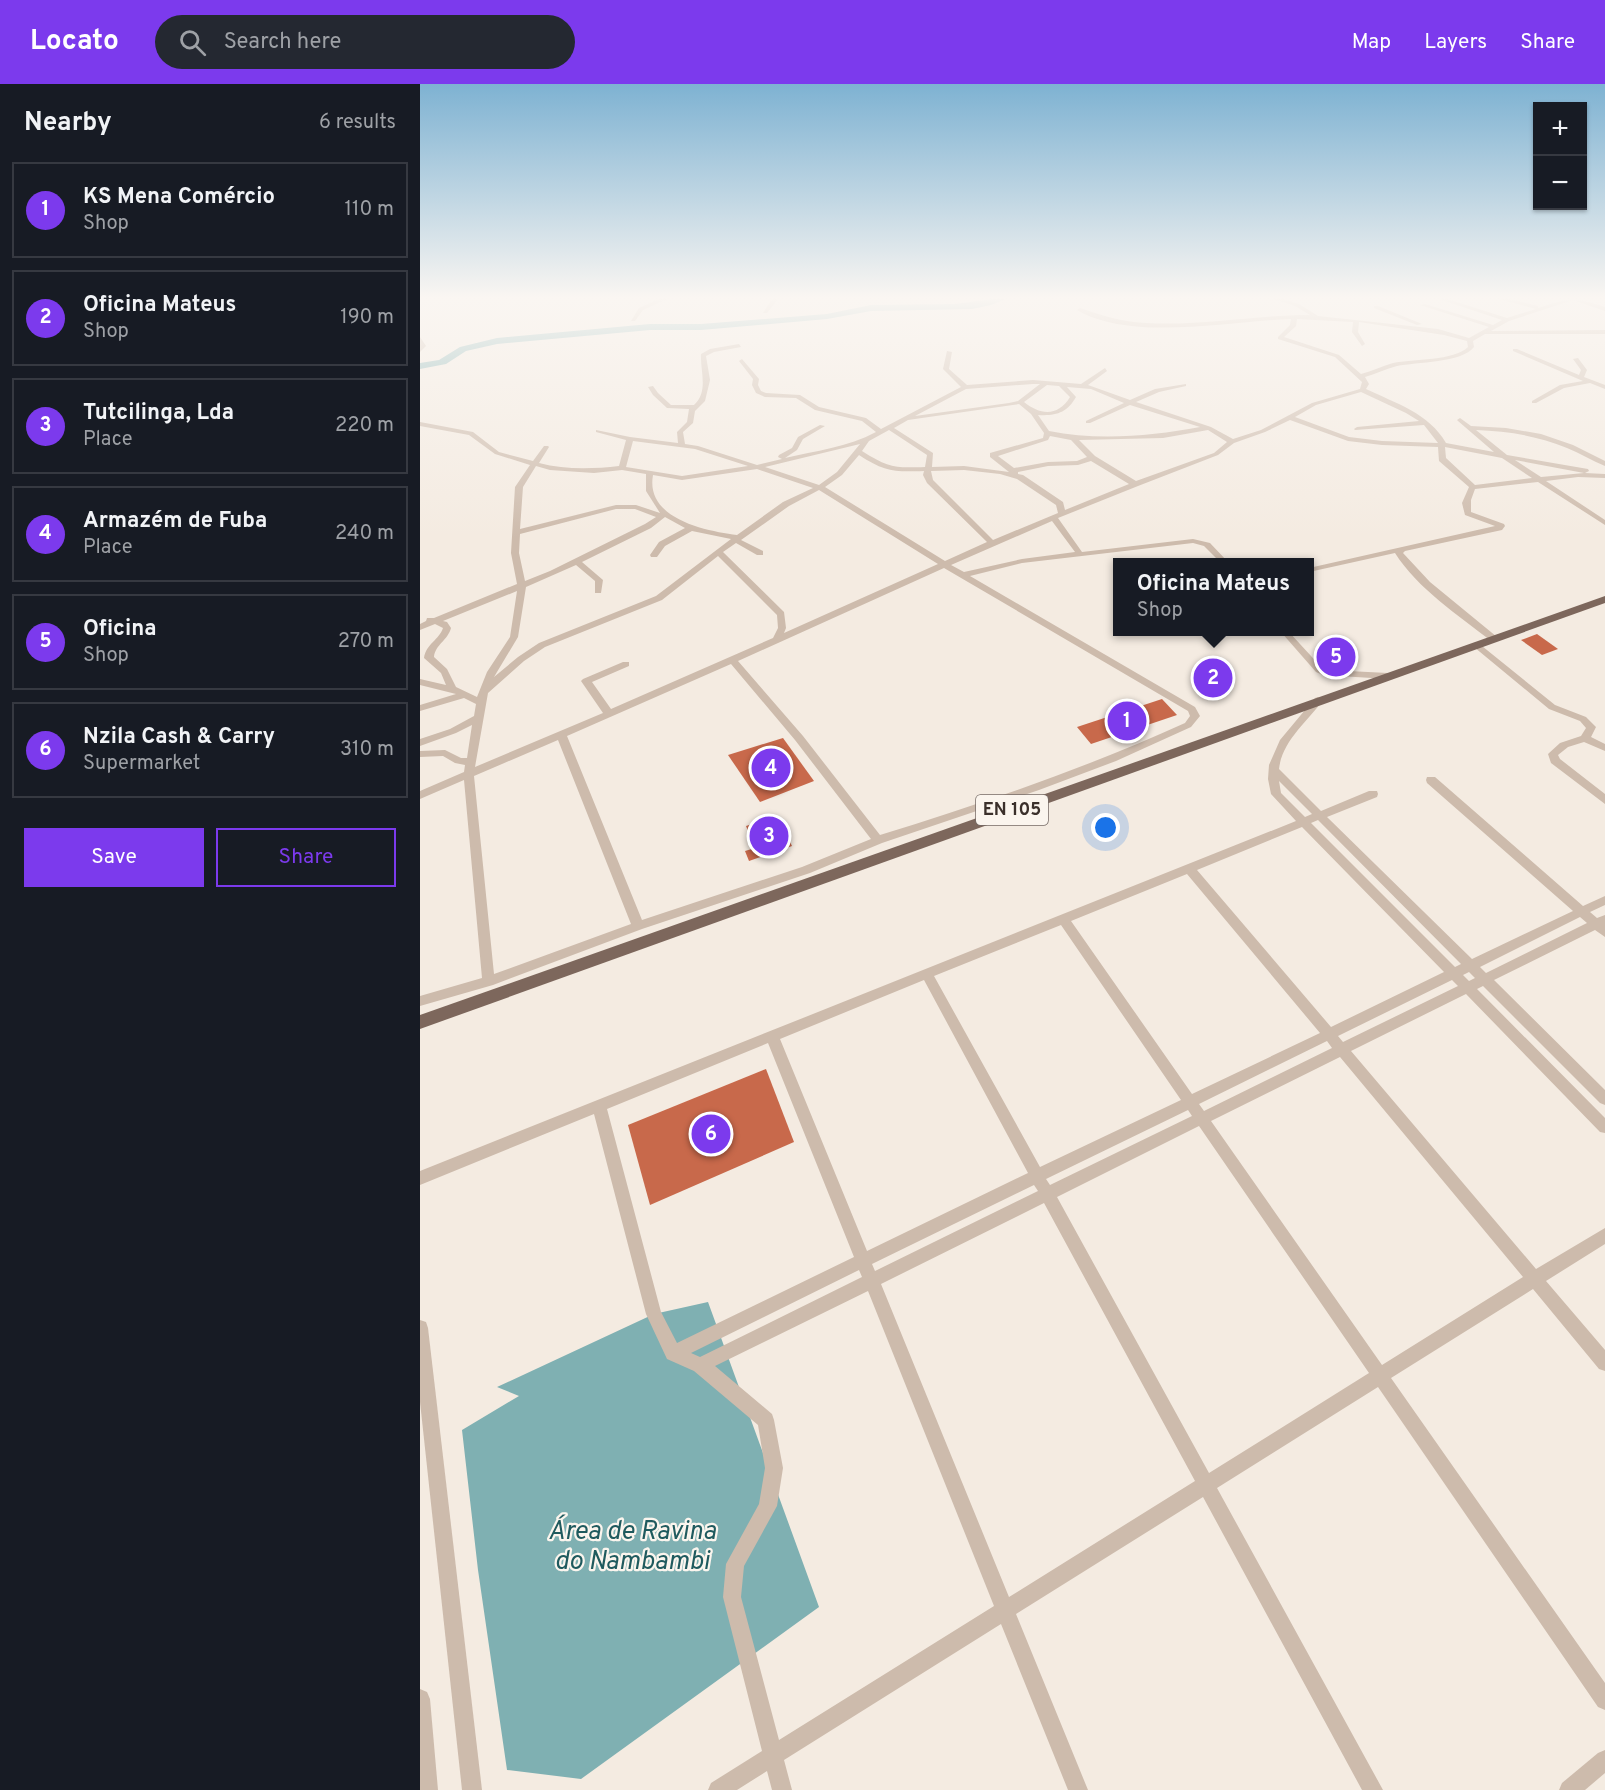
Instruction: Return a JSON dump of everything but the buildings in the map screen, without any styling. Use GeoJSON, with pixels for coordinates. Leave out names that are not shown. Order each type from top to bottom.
{"type":"FeatureCollection","features":[{"type":"Feature","properties":{"kind":"main road","name":"EN 105"},"geometry":{"type":"LineString","coordinates":[[420,1022],[1605,599]]}},
{"type":"Feature","properties":{"kind":"street"},"geometry":{"type":"LineString","coordinates":[[682,445],[680,432],[690,423],[690,413],[702,401],[707,379]]}},
{"type":"Feature","properties":{"kind":"street"},"geometry":{"type":"LineString","coordinates":[[756,379],[758,392],[765,395],[798,396],[817,410],[864,419],[880,432]]}},
{"type":"Feature","properties":{"kind":"street"},"geometry":{"type":"LineString","coordinates":[[956,379],[965,387]]}},
{"type":"Feature","properties":{"kind":"street"},"geometry":{"type":"LineString","coordinates":[[1084,386],[1094,379]]}},
{"type":"Feature","properties":{"kind":"street"},"geometry":{"type":"LineString","coordinates":[[420,795],[947,566],[992,543],[1216,454],[1232,442],[1263,431],[1314,404],[1362,390],[1366,384],[1361,379]]}},
{"type":"Feature","properties":{"kind":"street"},"geometry":{"type":"LineString","coordinates":[[1582,379],[1605,387]]}},
{"type":"Feature","properties":{"kind":"street"},"geometry":{"type":"LineString","coordinates":[[1534,402],[1562,386],[1590,381]]}},
{"type":"Feature","properties":{"kind":"street"},"geometry":{"type":"LineString","coordinates":[[773,461],[840,448],[866,440],[965,387],[1020,382],[1084,386],[1209,428],[1232,442]]}},
{"type":"Feature","properties":{"kind":"street"},"geometry":{"type":"LineString","coordinates":[[904,420],[982,410],[1020,402],[1046,383]]}},
{"type":"Feature","properties":{"kind":"street"},"geometry":{"type":"LineString","coordinates":[[1033,413],[1051,415],[1066,407],[1073,397],[1061,384]]}},
{"type":"Feature","properties":{"kind":"street"},"geometry":{"type":"LineString","coordinates":[[1088,422],[1157,390],[1184,385]]}},
{"type":"Feature","properties":{"kind":"street"},"geometry":{"type":"LineString","coordinates":[[651,387],[669,407],[696,407]]}},
{"type":"Feature","properties":{"kind":"street"},"geometry":{"type":"LineString","coordinates":[[1362,390],[1406,411],[1425,423],[1441,438],[1442,459],[1473,487],[1539,478],[1601,476]]}},
{"type":"Feature","properties":{"kind":"street"},"geometry":{"type":"LineString","coordinates":[[1020,402],[1033,413],[1047,433],[1073,438],[1164,436],[1209,428]]}},
{"type":"Feature","properties":{"kind":"street"},"geometry":{"type":"LineString","coordinates":[[1289,417],[1348,439],[1443,446],[1577,468],[1601,476]]}},
{"type":"Feature","properties":{"kind":"street"},"geometry":{"type":"LineString","coordinates":[[1460,420],[1509,458],[1605,523]]}},
{"type":"Feature","properties":{"kind":"street"},"geometry":{"type":"LineString","coordinates":[[1356,429],[1425,423]]}},
{"type":"Feature","properties":{"kind":"street"},"geometry":{"type":"LineString","coordinates":[[420,424],[471,433],[497,453],[535,465],[594,471],[622,468],[682,478],[756,467],[773,461],[793,451],[800,438],[822,426]]}},
{"type":"Feature","properties":{"kind":"street"},"geometry":{"type":"LineString","coordinates":[[889,427],[931,454],[927,475],[930,481],[992,543]]}},
{"type":"Feature","properties":{"kind":"street"},"geometry":{"type":"LineString","coordinates":[[1468,428],[1501,428],[1537,434],[1605,464]]}},
{"type":"Feature","properties":{"kind":"street"},"geometry":{"type":"LineString","coordinates":[[420,1001],[489,981],[638,926],[806,870],[878,840],[951,817],[1124,755],[1188,724],[1195,716],[1192,709],[947,566],[819,487],[726,456],[682,445],[630,439],[598,431]]}},
{"type":"Feature","properties":{"kind":"street"},"geometry":{"type":"LineString","coordinates":[[1047,433],[1046,439],[993,455],[1020,477],[1060,504],[1058,516],[1080,554]]}},
{"type":"Feature","properties":{"kind":"street"},"geometry":{"type":"LineString","coordinates":[[1073,438],[1092,459],[1136,484]]}},
{"type":"Feature","properties":{"kind":"street"},"geometry":{"type":"LineString","coordinates":[[1084,451],[1102,438]]}},
{"type":"Feature","properties":{"kind":"street"},"geometry":{"type":"LineString","coordinates":[[622,468],[630,439]]}},
{"type":"Feature","properties":{"kind":"street"},"geometry":{"type":"LineString","coordinates":[[482,697],[521,659],[542,645],[659,598],[718,552],[801,494],[836,477],[866,440]]}},
{"type":"Feature","properties":{"kind":"street"},"geometry":{"type":"LineString","coordinates":[[489,981],[469,774],[482,697],[492,672],[514,637],[522,586],[515,553],[519,487],[546,447]]}},
{"type":"Feature","properties":{"kind":"street"},"geometry":{"type":"LineString","coordinates":[[858,451],[886,468],[982,469],[1020,477]]}},
{"type":"Feature","properties":{"kind":"street"},"geometry":{"type":"LineString","coordinates":[[1012,471],[1048,464],[1078,463],[1092,459]]}},
{"type":"Feature","properties":{"kind":"street"},"geometry":{"type":"LineString","coordinates":[[528,475],[550,468]]}},
{"type":"Feature","properties":{"kind":"street"},"geometry":{"type":"LineString","coordinates":[[650,472],[648,490],[663,515]]}},
{"type":"Feature","properties":{"kind":"street"},"geometry":{"type":"LineString","coordinates":[[1314,569],[1499,528],[1501,526],[1496,523],[1468,513],[1467,497],[1473,487]]}},
{"type":"Feature","properties":{"kind":"street"},"geometry":{"type":"LineString","coordinates":[[516,533],[616,507],[636,507],[663,515],[690,529],[737,539],[760,553]]}},
{"type":"Feature","properties":{"kind":"street"},"geometry":{"type":"LineString","coordinates":[[424,622],[522,586],[648,526],[663,515]]}},
{"type":"Feature","properties":{"kind":"street"},"geometry":{"type":"LineString","coordinates":[[654,555],[662,544],[690,529]]}},
{"type":"Feature","properties":{"kind":"street"},"geometry":{"type":"LineString","coordinates":[[964,575],[1022,561],[1202,541],[1220,558]]}},
{"type":"Feature","properties":{"kind":"street"},"geometry":{"type":"LineString","coordinates":[[1403,549],[1399,553],[1400,557],[1413,571],[1494,639]]}},
{"type":"Feature","properties":{"kind":"street"},"geometry":{"type":"LineString","coordinates":[[718,552],[781,614],[783,623],[777,640]]}},
{"type":"Feature","properties":{"kind":"street"},"geometry":{"type":"LineString","coordinates":[[576,561],[599,580],[598,591]]}},
{"type":"Feature","properties":{"kind":"street"},"geometry":{"type":"LineString","coordinates":[[424,622],[446,625],[447,633],[433,646],[429,658],[444,669],[452,689]]}},
{"type":"Feature","properties":{"kind":"street"},"geometry":{"type":"LineString","coordinates":[[424,622],[433,646]]}},
{"type":"Feature","properties":{"kind":"street"},"geometry":{"type":"LineString","coordinates":[[783,623],[804,628]]}},
{"type":"Feature","properties":{"kind":"street"},"geometry":{"type":"LineString","coordinates":[[1289,636],[1319,670],[1326,673],[1388,676]]}},
{"type":"Feature","properties":{"kind":"street"},"geometry":{"type":"LineString","coordinates":[[514,637],[521,646],[521,659]]}},
{"type":"Feature","properties":{"kind":"street"},"geometry":{"type":"LineString","coordinates":[[1477,645],[1552,706],[1564,714],[1583,719],[1591,727],[1585,738],[1564,745],[1553,754],[1555,761],[1605,800]]}},
{"type":"Feature","properties":{"kind":"street"},"geometry":{"type":"LineString","coordinates":[[732,660],[799,738],[878,840]]}},
{"type":"Feature","properties":{"kind":"street"},"geometry":{"type":"LineString","coordinates":[[609,714],[586,681],[626,664]]}},
{"type":"Feature","properties":{"kind":"street"},"geometry":{"type":"LineString","coordinates":[[420,682],[482,697]]}},
{"type":"Feature","properties":{"kind":"street"},"geometry":{"type":"LineString","coordinates":[[420,708],[464,694]]}},
{"type":"Feature","properties":{"kind":"street"},"geometry":{"type":"LineString","coordinates":[[1318,700],[1284,740],[1276,753],[1274,785],[1276,794],[1605,1127]]}},
{"type":"Feature","properties":{"kind":"street"},"geometry":{"type":"LineString","coordinates":[[420,743],[478,718]]}},
{"type":"Feature","properties":{"kind":"street"},"geometry":{"type":"LineString","coordinates":[[561,734],[638,926]]}},
{"type":"Feature","properties":{"kind":"street"},"geometry":{"type":"LineString","coordinates":[[1585,738],[1605,748]]}},
{"type":"Feature","properties":{"kind":"street"},"geometry":{"type":"LineString","coordinates":[[420,754],[445,753],[459,760],[471,762]]}},
{"type":"Feature","properties":{"kind":"street"},"geometry":{"type":"LineString","coordinates":[[1124,755],[1134,766]]}},
{"type":"Feature","properties":{"kind":"street"},"geometry":{"type":"LineString","coordinates":[[1275,771],[1605,1099]]}},
{"type":"Feature","properties":{"kind":"street"},"geometry":{"type":"LineString","coordinates":[[1431,780],[1582,911],[1602,925]]}},
{"type":"Feature","properties":{"kind":"street"},"geometry":{"type":"LineString","coordinates":[[420,1178],[1372,794]]}},
{"type":"Feature","properties":{"kind":"street"},"geometry":{"type":"LineString","coordinates":[[1188,868],[1605,1363]]}},
{"type":"Feature","properties":{"kind":"street"},"geometry":{"type":"LineString","coordinates":[[673,1353],[1605,900]]}},
{"type":"Feature","properties":{"kind":"street"},"geometry":{"type":"LineString","coordinates":[[1064,919],[1605,1700]]}},
{"type":"Feature","properties":{"kind":"street"},"geometry":{"type":"LineString","coordinates":[[700,1365],[1467,987],[1602,925]]}},
{"type":"Feature","properties":{"kind":"street"},"geometry":{"type":"LineString","coordinates":[[927,974],[1372,1790]]}},
{"type":"Feature","properties":{"kind":"street"},"geometry":{"type":"LineString","coordinates":[[772,1036],[1078,1790]]}},
{"type":"Feature","properties":{"kind":"street"},"geometry":{"type":"LineString","coordinates":[[599,1106],[654,1314],[673,1353],[700,1365],[766,1420],[774,1468],[768,1506],[735,1564],[732,1597],[782,1790]]}},
{"type":"Feature","properties":{"kind":"street"},"geometry":{"type":"LineString","coordinates":[[718,1790],[1605,1235]]}},
{"type":"Feature","properties":{"kind":"street"},"geometry":{"type":"LineString","coordinates":[[420,1328],[472,1790]]}},
{"type":"Feature","properties":{"kind":"street"},"geometry":{"type":"LineString","coordinates":[[420,1699],[428,1790]]}},
{"type":"Feature","properties":{"kind":"street"},"geometry":{"type":"LineString","coordinates":[[1569,1790],[1605,1760]]}},
{"type":"Feature","properties":{"kind":"water","name":"Área de Ravina do Nambambi"},"geometry":{"type":"Polygon","coordinates":[[[708,1302],[819,1607],[581,1779],[507,1770],[478,1570],[462,1430],[519,1396],[497,1387],[654,1314],[708,1302]]]}},
{"type":"Feature","properties":{"kind":"place","name":"Oficina"},"geometry":{"type":"Point","coordinates":[1336,657]}},
{"type":"Feature","properties":{"kind":"place","name":"Oficina Mateus"},"geometry":{"type":"Point","coordinates":[1213,678]}},
{"type":"Feature","properties":{"kind":"place","name":"KS Mena Comércio"},"geometry":{"type":"Point","coordinates":[1127,721]}},
{"type":"Feature","properties":{"kind":"place","name":"Armazém de Fuba"},"geometry":{"type":"Point","coordinates":[771,768]}},
{"type":"Feature","properties":{"kind":"place","name":"Tutcilinga, Lda"},"geometry":{"type":"Point","coordinates":[769,836]}},
{"type":"Feature","properties":{"kind":"place","name":"Nzila Cash & Carry"},"geometry":{"type":"Point","coordinates":[711,1134]}}]}
